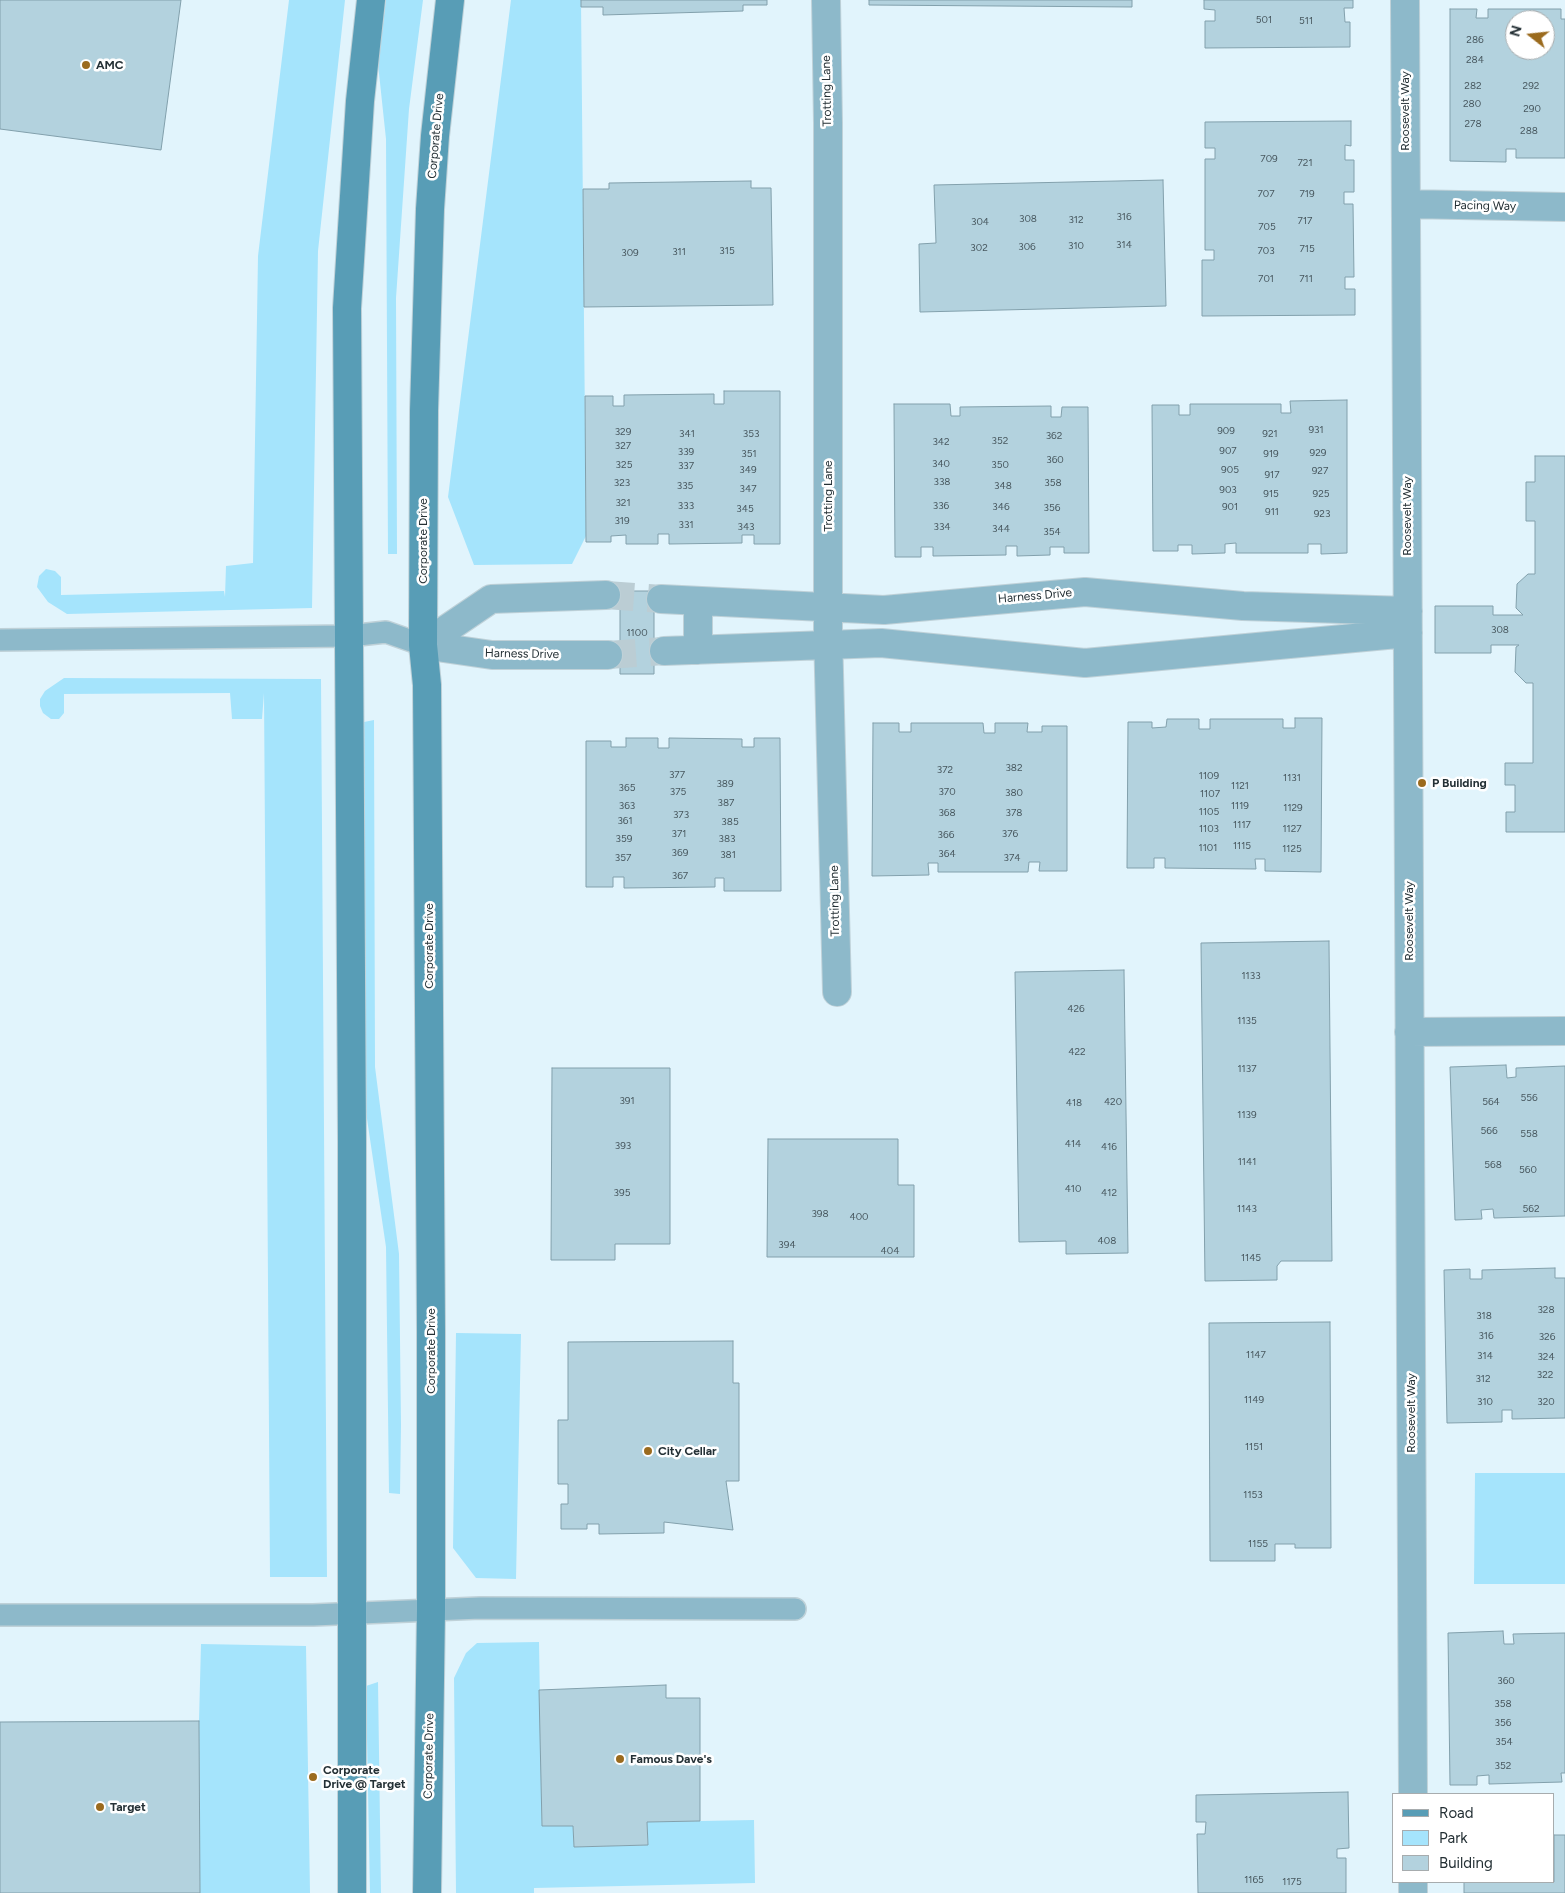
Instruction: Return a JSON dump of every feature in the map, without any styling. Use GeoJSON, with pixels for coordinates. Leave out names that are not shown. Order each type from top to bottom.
{"type":"FeatureCollection","features":[{"type":"Feature","properties":{"kind":"main road"},"geometry":{"type":"LineString","coordinates":[[352,1893],[353,1613],[348,308],[358,128],[372,0]]}},
{"type":"Feature","properties":{"kind":"main road","name":"Corporate Drive"},"geometry":{"type":"LineString","coordinates":[[428,1893],[432,1609],[427,685],[424,645],[424,411],[427,278],[435,136],[450,0]]}},
{"type":"Feature","properties":{"kind":"street","name":"Trotting Lane"},"geometry":{"type":"LineString","coordinates":[[826,0],[828,123],[828,607],[836,992]]}},
{"type":"Feature","properties":{"kind":"street","name":"Roosevelt Way"},"geometry":{"type":"LineString","coordinates":[[1404,0],[1413,1793]]}},
{"type":"Feature","properties":{"kind":"street","name":"Pacing Way"},"geometry":{"type":"LineString","coordinates":[[1406,204],[1565,207]]}},
{"type":"Feature","properties":{"kind":"street","name":"Harness Drive"},"geometry":{"type":"LineString","coordinates":[[661,599],[884,610],[1086,592],[1408,622]]}},
{"type":"Feature","properties":{"kind":"street"},"geometry":{"type":"LineString","coordinates":[[424,645],[491,599],[606,595]]}},
{"type":"Feature","properties":{"kind":"street"},"geometry":{"type":"LineString","coordinates":[[698,601],[698,650]]}},
{"type":"Feature","properties":{"kind":"street"},"geometry":{"type":"LineString","coordinates":[[664,651],[881,643],[1085,663],[1408,622]]}},
{"type":"Feature","properties":{"kind":"street","name":"Harness Drive"},"geometry":{"type":"LineString","coordinates":[[424,645],[492,656],[608,655]]}},
{"type":"Feature","properties":{"kind":"street"},"geometry":{"type":"LineString","coordinates":[[1409,1032],[1565,1031]]}},
{"type":"Feature","properties":{"kind":"lane"},"geometry":{"type":"LineString","coordinates":[[0,640],[349,636],[386,632],[424,645]]}},
{"type":"Feature","properties":{"kind":"lane"},"geometry":{"type":"LineString","coordinates":[[0,1615],[313,1615],[432,1609],[795,1609]]}},
{"type":"Feature","properties":{"kind":"green space"},"geometry":{"type":"Polygon","coordinates":[[[289,0],[345,0],[318,251],[312,608],[67,614],[48,602],[37,587],[39,576],[46,569],[55,571],[61,577],[61,595],[224,591],[225,597],[226,566],[253,563],[258,256],[289,0]]]}},
{"type":"Feature","properties":{"kind":"green space"},"geometry":{"type":"Polygon","coordinates":[[[386,0],[423,0],[409,109],[396,298],[397,554],[388,554],[386,139],[378,64],[386,0]]]}},
{"type":"Feature","properties":{"kind":"green space"},"geometry":{"type":"Polygon","coordinates":[[[511,0],[581,0],[586,536],[572,564],[474,565],[448,497],[511,0]]]}},
{"type":"Feature","properties":{"kind":"green space"},"geometry":{"type":"Polygon","coordinates":[[[64,678],[321,679],[327,1577],[270,1577],[264,693],[262,719],[232,719],[230,693],[64,694],[64,713],[59,719],[51,719],[43,713],[40,699],[45,691],[64,678]]]}},
{"type":"Feature","properties":{"kind":"green space"},"geometry":{"type":"Polygon","coordinates":[[[374,720],[375,1067],[399,1254],[400,1494],[389,1493],[386,1247],[366,1112],[364,722],[374,720]]]}},
{"type":"Feature","properties":{"kind":"green space"},"geometry":{"type":"Polygon","coordinates":[[[456,1333],[521,1334],[516,1579],[476,1578],[453,1548],[456,1333]]]}},
{"type":"Feature","properties":{"kind":"green space"},"geometry":{"type":"Polygon","coordinates":[[[1475,1473],[1565,1473],[1565,1584],[1474,1584],[1475,1473]]]}},
{"type":"Feature","properties":{"kind":"green space"},"geometry":{"type":"Polygon","coordinates":[[[539,1642],[542,1826],[573,1826],[574,1847],[648,1845],[647,1822],[754,1820],[755,1883],[534,1888],[534,1893],[456,1893],[454,1678],[466,1653],[477,1643],[539,1642]]]}},
{"type":"Feature","properties":{"kind":"green space"},"geometry":{"type":"Polygon","coordinates":[[[201,1644],[306,1646],[310,1893],[200,1893],[199,1721],[201,1644]]]}},
{"type":"Feature","properties":{"kind":"green space"},"geometry":{"type":"Polygon","coordinates":[[[378,1682],[381,1893],[370,1893],[366,1686],[378,1682]]]}},
{"type":"Feature","properties":{"kind":"building","name":"AMC"},"geometry":{"type":"Polygon","coordinates":[[[0,0],[181,0],[161,150],[0,129],[0,0]]]}},
{"type":"Feature","properties":{"kind":"building"},"geometry":{"type":"Polygon","coordinates":[[[581,0],[767,0],[767,5],[743,5],[743,11],[603,15],[603,7],[581,7],[581,0]]]}},
{"type":"Feature","properties":{"kind":"building"},"geometry":{"type":"Polygon","coordinates":[[[869,0],[1132,0],[1132,7],[869,5],[869,0]]]}},
{"type":"Feature","properties":{"kind":"building"},"geometry":{"type":"Polygon","coordinates":[[[1204,0],[1353,0],[1353,8],[1344,8],[1345,22],[1350,22],[1350,47],[1205,48],[1205,21],[1215,21],[1215,10],[1204,9],[1204,0]]]}},
{"type":"Feature","properties":{"kind":"building"},"geometry":{"type":"Polygon","coordinates":[[[1450,9],[1477,9],[1476,18],[1488,18],[1488,9],[1561,9],[1561,19],[1565,19],[1565,158],[1516,158],[1516,149],[1506,149],[1506,162],[1450,161],[1450,9]]]}},
{"type":"Feature","properties":{"kind":"building"},"geometry":{"type":"Polygon","coordinates":[[[1351,121],[1351,146],[1345,145],[1345,160],[1354,160],[1354,192],[1344,192],[1344,204],[1353,204],[1354,277],[1345,277],[1345,289],[1355,289],[1355,315],[1202,316],[1202,260],[1214,260],[1214,250],[1205,250],[1205,159],[1215,159],[1215,148],[1205,148],[1205,122],[1351,121]]]}},
{"type":"Feature","properties":{"kind":"building"},"geometry":{"type":"Polygon","coordinates":[[[1163,180],[1166,306],[920,312],[919,244],[936,243],[934,185],[1163,180]]]}},
{"type":"Feature","properties":{"kind":"building"},"geometry":{"type":"Polygon","coordinates":[[[751,181],[751,188],[771,188],[773,305],[584,307],[583,189],[609,189],[609,183],[751,181]]]}},
{"type":"Feature","properties":{"kind":"building"},"geometry":{"type":"Polygon","coordinates":[[[724,391],[780,391],[780,544],[754,544],[754,535],[742,535],[742,543],[669,544],[669,534],[658,534],[658,544],[626,544],[626,535],[611,536],[611,542],[586,542],[585,396],[613,396],[613,406],[624,406],[624,395],[714,394],[714,404],[724,404],[724,391]]]}},
{"type":"Feature","properties":{"kind":"building"},"geometry":{"type":"Polygon","coordinates":[[[1347,400],[1347,553],[1321,554],[1321,544],[1308,544],[1308,553],[1236,553],[1236,543],[1225,544],[1225,553],[1192,554],[1192,545],[1178,545],[1178,551],[1153,551],[1152,405],[1179,405],[1179,415],[1190,415],[1190,404],[1281,404],[1281,413],[1291,413],[1290,401],[1347,400]]]}},
{"type":"Feature","properties":{"kind":"building"},"geometry":{"type":"Polygon","coordinates":[[[894,404],[950,404],[951,416],[960,416],[960,407],[1051,406],[1051,417],[1061,417],[1062,407],[1088,407],[1089,553],[1064,553],[1064,547],[1050,547],[1050,555],[1017,556],[1017,546],[1006,546],[1006,555],[933,556],[933,547],[921,547],[921,557],[895,557],[894,404]]]}},
{"type":"Feature","properties":{"kind":"building"},"geometry":{"type":"Polygon","coordinates":[[[1535,456],[1565,456],[1565,832],[1506,832],[1506,812],[1515,812],[1515,785],[1505,785],[1505,763],[1533,763],[1533,683],[1526,683],[1515,672],[1516,647],[1519,645],[1491,645],[1491,653],[1435,653],[1435,606],[1493,606],[1493,615],[1523,615],[1516,608],[1517,584],[1528,574],[1535,574],[1535,521],[1526,521],[1526,482],[1535,482],[1535,456]]]}},
{"type":"Feature","properties":{"kind":"building"},"geometry":{"type":"Polygon","coordinates":[[[620,591],[654,591],[654,674],[620,674],[620,591]]]}},
{"type":"Feature","properties":{"kind":"building"},"geometry":{"type":"Polygon","coordinates":[[[1295,718],[1322,718],[1321,872],[1265,871],[1265,859],[1255,859],[1256,869],[1165,868],[1165,858],[1154,858],[1154,868],[1127,868],[1128,722],[1152,722],[1152,728],[1166,727],[1167,719],[1199,719],[1199,729],[1210,729],[1210,719],[1283,719],[1283,728],[1295,728],[1295,718]]]}},
{"type":"Feature","properties":{"kind":"building"},"geometry":{"type":"Polygon","coordinates":[[[873,723],[899,723],[899,732],[911,732],[911,723],[983,723],[984,733],[995,733],[995,723],[1028,723],[1027,732],[1042,732],[1042,726],[1067,726],[1067,871],[1039,871],[1040,862],[1029,862],[1028,872],[938,872],[938,863],[928,863],[929,875],[872,876],[873,723]]]}},
{"type":"Feature","properties":{"kind":"building"},"geometry":{"type":"Polygon","coordinates":[[[626,738],[658,738],[658,748],[669,748],[669,738],[742,739],[742,747],[754,747],[754,738],[780,738],[781,891],[724,891],[724,878],[715,878],[715,887],[624,888],[624,877],[613,877],[613,887],[586,887],[586,741],[611,741],[611,747],[626,747],[626,738]]]}},
{"type":"Feature","properties":{"kind":"building"},"geometry":{"type":"Polygon","coordinates":[[[1329,941],[1332,1261],[1281,1261],[1277,1266],[1277,1280],[1205,1281],[1201,943],[1329,941]]]}},
{"type":"Feature","properties":{"kind":"building"},"geometry":{"type":"Polygon","coordinates":[[[1124,970],[1128,1253],[1066,1254],[1066,1241],[1019,1242],[1015,972],[1124,970]]]}},
{"type":"Feature","properties":{"kind":"building"},"geometry":{"type":"Polygon","coordinates":[[[1506,1065],[1507,1078],[1516,1077],[1516,1068],[1565,1066],[1565,1216],[1494,1218],[1493,1209],[1481,1210],[1482,1219],[1455,1220],[1450,1067],[1506,1065]]]}},
{"type":"Feature","properties":{"kind":"building"},"geometry":{"type":"Polygon","coordinates":[[[552,1068],[670,1068],[670,1244],[615,1244],[615,1260],[551,1260],[552,1068]]]}},
{"type":"Feature","properties":{"kind":"building"},"geometry":{"type":"Polygon","coordinates":[[[768,1139],[898,1139],[898,1185],[914,1185],[914,1257],[767,1257],[768,1139]]]}},
{"type":"Feature","properties":{"kind":"building"},"geometry":{"type":"Polygon","coordinates":[[[1555,1268],[1555,1278],[1565,1278],[1565,1418],[1512,1419],[1512,1410],[1502,1410],[1502,1422],[1447,1423],[1444,1270],[1470,1269],[1470,1279],[1482,1279],[1482,1270],[1555,1268]]]}},
{"type":"Feature","properties":{"kind":"building"},"geometry":{"type":"Polygon","coordinates":[[[1330,1322],[1331,1548],[1295,1548],[1295,1544],[1275,1544],[1275,1561],[1210,1561],[1209,1323],[1330,1322]]]}},
{"type":"Feature","properties":{"kind":"building","name":"City Cellar"},"geometry":{"type":"Polygon","coordinates":[[[733,1341],[733,1383],[739,1383],[739,1481],[726,1481],[733,1530],[664,1522],[664,1533],[599,1534],[599,1524],[587,1524],[587,1529],[561,1529],[561,1504],[568,1504],[568,1484],[558,1484],[558,1420],[568,1420],[568,1342],[733,1341]]]}},
{"type":"Feature","properties":{"kind":"building"},"geometry":{"type":"Polygon","coordinates":[[[1503,1631],[1504,1644],[1514,1644],[1513,1634],[1565,1633],[1565,1773],[1561,1773],[1562,1782],[1489,1784],[1489,1775],[1477,1776],[1477,1785],[1450,1785],[1448,1633],[1503,1631]]]}},
{"type":"Feature","properties":{"kind":"building","name":"Famous Dave's"},"geometry":{"type":"Polygon","coordinates":[[[666,1685],[666,1698],[700,1698],[700,1821],[647,1822],[648,1845],[574,1847],[573,1826],[542,1826],[539,1690],[666,1685]]]}},
{"type":"Feature","properties":{"kind":"building","name":"Target"},"geometry":{"type":"Polygon","coordinates":[[[199,1721],[200,1893],[0,1893],[0,1722],[199,1721]]]}},
{"type":"Feature","properties":{"kind":"building"},"geometry":{"type":"Polygon","coordinates":[[[1348,1792],[1349,1848],[1337,1849],[1337,1858],[1346,1858],[1346,1893],[1198,1893],[1197,1834],[1205,1834],[1206,1822],[1196,1822],[1196,1795],[1348,1792]]]}},
{"type":"Feature","properties":{"kind":"building"},"geometry":{"type":"Polygon","coordinates":[[[1555,1835],[1565,1835],[1565,1893],[1464,1893],[1464,1883],[1555,1883],[1555,1835]]]}},
{"type":"Feature","properties":{"kind":"tunnel"},"geometry":{"type":"LineString","coordinates":[[606,595],[661,599]]}},
{"type":"Feature","properties":{"kind":"tunnel"},"geometry":{"type":"LineString","coordinates":[[608,655],[664,651]]}},
{"type":"Feature","properties":{"kind":"place","name":"AMC"},"geometry":{"type":"Point","coordinates":[86,65]}},
{"type":"Feature","properties":{"kind":"place","name":"P Building"},"geometry":{"type":"Point","coordinates":[1422,783]}},
{"type":"Feature","properties":{"kind":"place","name":"City Cellar"},"geometry":{"type":"Point","coordinates":[648,1451]}},
{"type":"Feature","properties":{"kind":"place","name":"Famous Dave's"},"geometry":{"type":"Point","coordinates":[620,1759]}},
{"type":"Feature","properties":{"kind":"place","name":"Corporate Drive @ Target"},"geometry":{"type":"Point","coordinates":[313,1777]}},
{"type":"Feature","properties":{"kind":"place","name":"Target"},"geometry":{"type":"Point","coordinates":[100,1807]}}]}
